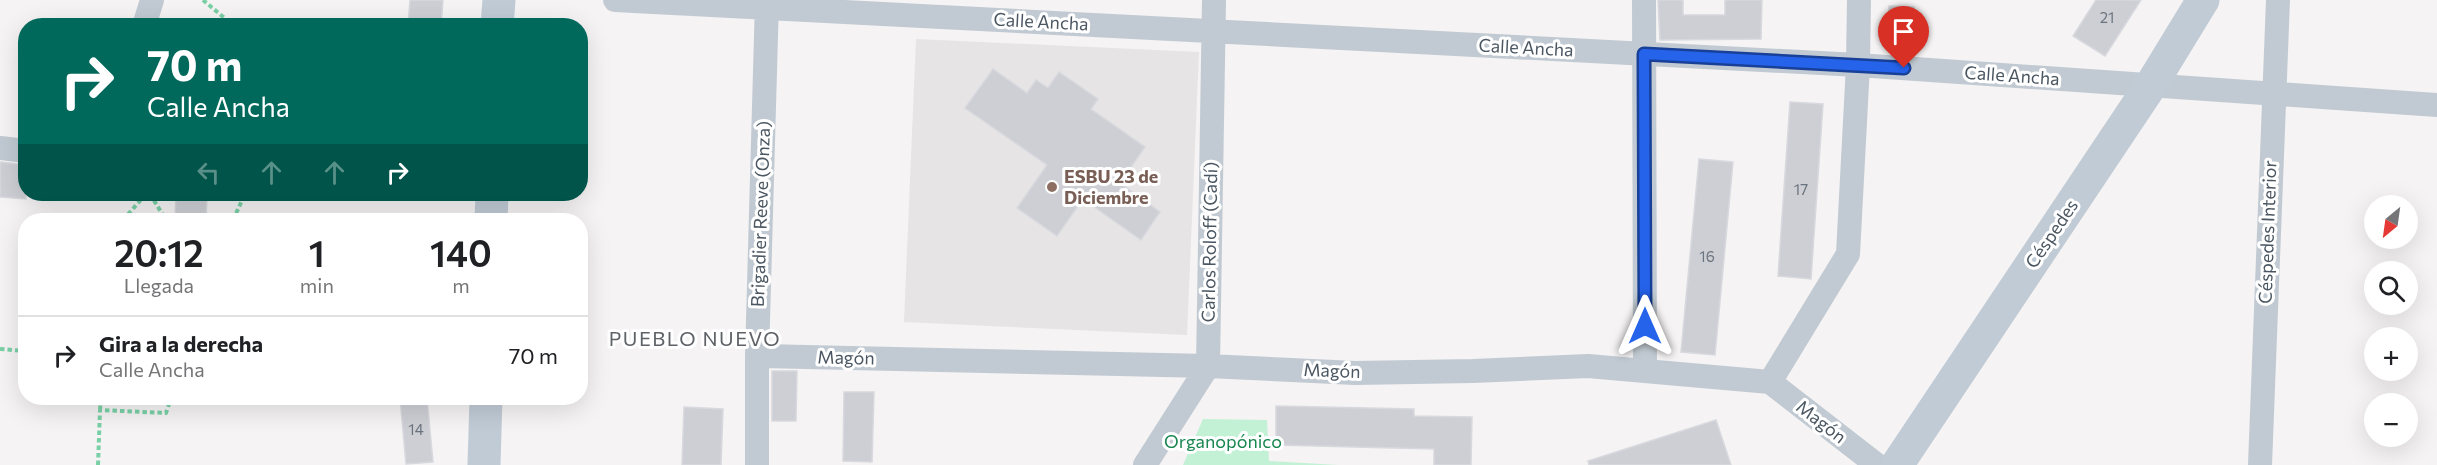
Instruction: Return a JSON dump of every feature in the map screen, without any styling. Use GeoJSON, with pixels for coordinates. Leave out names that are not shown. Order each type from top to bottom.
{"type":"FeatureCollection","features":[{"type":"Feature","properties":{"kind":"street"},"geometry":{"type":"LineString","coordinates":[[146,18],[152,0]]}},
{"type":"Feature","properties":{"kind":"street"},"geometry":{"type":"LineString","coordinates":[[497,18],[498,0]]}},
{"type":"Feature","properties":{"kind":"street","name":"Calle Ancha"},"geometry":{"type":"LineString","coordinates":[[615,0],[767,4],[1858,65],[2437,105]]}},
{"type":"Feature","properties":{"kind":"street","name":"Carlos Roloff (Cadí)"},"geometry":{"type":"LineString","coordinates":[[1208,366],[1214,0]]}},
{"type":"Feature","properties":{"kind":"street"},"geometry":{"type":"LineString","coordinates":[[1644,0],[1645,371]]}},
{"type":"Feature","properties":{"kind":"street"},"geometry":{"type":"LineString","coordinates":[[1770,382],[1848,254],[1858,65],[1859,0]]}},
{"type":"Feature","properties":{"kind":"street","name":"Céspedes"},"geometry":{"type":"LineString","coordinates":[[1897,465],[2151,85],[2203,0]]}},
{"type":"Feature","properties":{"kind":"street","name":"Céspedes Interior"},"geometry":{"type":"LineString","coordinates":[[2260,465],[2272,95],[2278,0]]}},
{"type":"Feature","properties":{"kind":"street","name":"Brigadier Reeve (Onza)"},"geometry":{"type":"LineString","coordinates":[[757,465],[757,356],[767,4]]}},
{"type":"Feature","properties":{"kind":"street"},"geometry":{"type":"LineString","coordinates":[[0,148],[18,150]]}},
{"type":"Feature","properties":{"kind":"street","name":"Magón"},"geometry":{"type":"LineString","coordinates":[[757,356],[1208,366],[1355,373],[1588,366],[1770,382],[1877,465]]}},
{"type":"Feature","properties":{"kind":"street"},"geometry":{"type":"LineString","coordinates":[[1145,465],[1208,366]]}},
{"type":"Feature","properties":{"kind":"street"},"geometry":{"type":"LineString","coordinates":[[484,465],[486,405]]}},
{"type":"Feature","properties":{"kind":"path"},"geometry":{"type":"LineString","coordinates":[[203,0],[224,18]]}},
{"type":"Feature","properties":{"kind":"path"},"geometry":{"type":"LineString","coordinates":[[129,213],[140,201]]}},
{"type":"Feature","properties":{"kind":"path"},"geometry":{"type":"LineString","coordinates":[[0,349],[18,350]]}},
{"type":"Feature","properties":{"kind":"path"},"geometry":{"type":"LineString","coordinates":[[98,465],[100,405]]}},
{"type":"Feature","properties":{"kind":"path"},"geometry":{"type":"LineString","coordinates":[[100,410],[166,413],[169,405]]}},
{"type":"Feature","properties":{"kind":"shaded area","name":"ESBU 23 de Diciembre"},"geometry":{"type":"Polygon","coordinates":[[[916,39],[1199,52],[1187,335],[904,322],[916,39]]]}},
{"type":"Feature","properties":{"kind":"green space","name":"Organopónico"},"geometry":{"type":"Polygon","coordinates":[[[1203,419],[1267,420],[1269,461],[1338,465],[1183,465],[1203,419]]]}},
{"type":"Feature","properties":{"kind":"building"},"geometry":{"type":"Polygon","coordinates":[[[410,0],[443,0],[442,18],[409,18],[410,0]]]}},
{"type":"Feature","properties":{"kind":"building"},"geometry":{"type":"Polygon","coordinates":[[[1658,0],[1683,0],[1683,15],[1725,15],[1725,0],[1762,0],[1761,39],[1660,40],[1658,0]]]}},
{"type":"Feature","properties":{"kind":"building"},"geometry":{"type":"Polygon","coordinates":[[[2096,0],[2141,0],[2105,56],[2073,36],[2096,0]]]}},
{"type":"Feature","properties":{"kind":"building"},"geometry":{"type":"Polygon","coordinates":[[[1889,6],[1914,7],[1913,44],[1887,43],[1889,6]]]}},
{"type":"Feature","properties":{"kind":"building"},"geometry":{"type":"Polygon","coordinates":[[[993,69],[1027,93],[1036,80],[1048,88],[1059,72],[1098,99],[1091,109],[1145,147],[1120,183],[1160,212],[1141,240],[1083,199],[1057,236],[1017,208],[1047,165],[965,108],[993,69]]]}},
{"type":"Feature","properties":{"kind":"building"},"geometry":{"type":"Polygon","coordinates":[[[1790,102],[1823,104],[1811,279],[1778,276],[1790,102]]]}},
{"type":"Feature","properties":{"kind":"building"},"geometry":{"type":"Polygon","coordinates":[[[1699,159],[1733,162],[1715,355],[1681,352],[1699,159]]]}},
{"type":"Feature","properties":{"kind":"building"},"geometry":{"type":"Polygon","coordinates":[[[0,162],[18,164],[18,198],[0,197],[0,162]]]}},
{"type":"Feature","properties":{"kind":"building"},"geometry":{"type":"Polygon","coordinates":[[[176,201],[207,201],[206,213],[175,213],[176,201]]]}},
{"type":"Feature","properties":{"kind":"building"},"geometry":{"type":"Polygon","coordinates":[[[772,371],[797,371],[796,421],[772,421],[772,371]]]}},
{"type":"Feature","properties":{"kind":"building"},"geometry":{"type":"Polygon","coordinates":[[[844,392],[874,392],[872,462],[843,461],[844,392]]]}},
{"type":"Feature","properties":{"kind":"building"},"geometry":{"type":"Polygon","coordinates":[[[401,405],[428,405],[433,462],[406,464],[401,405]]]}},
{"type":"Feature","properties":{"kind":"building"},"geometry":{"type":"Polygon","coordinates":[[[1276,406],[1414,409],[1414,416],[1472,417],[1471,465],[1434,465],[1434,449],[1276,445],[1276,406]]]}},
{"type":"Feature","properties":{"kind":"building"},"geometry":{"type":"Polygon","coordinates":[[[684,407],[723,409],[721,465],[682,465],[684,407]]]}},
{"type":"Feature","properties":{"kind":"building"},"geometry":{"type":"Polygon","coordinates":[[[1716,420],[1731,465],[1589,465],[1588,461],[1716,420]]]}},
{"type":"Feature","properties":{"kind":"place","name":"ESBU 23 de Diciembre"},"geometry":{"type":"Point","coordinates":[1052,187]}},
{"type":"Feature","properties":{"kind":"district","name":"PUEBLO NUEVO"},"geometry":{"type":"Point","coordinates":[695,339]}},
{"type":"Feature","properties":{"kind":"route"},"geometry":{"type":"LineString","coordinates":[[1645,326],[1644,54],[1904,68]]}}]}
